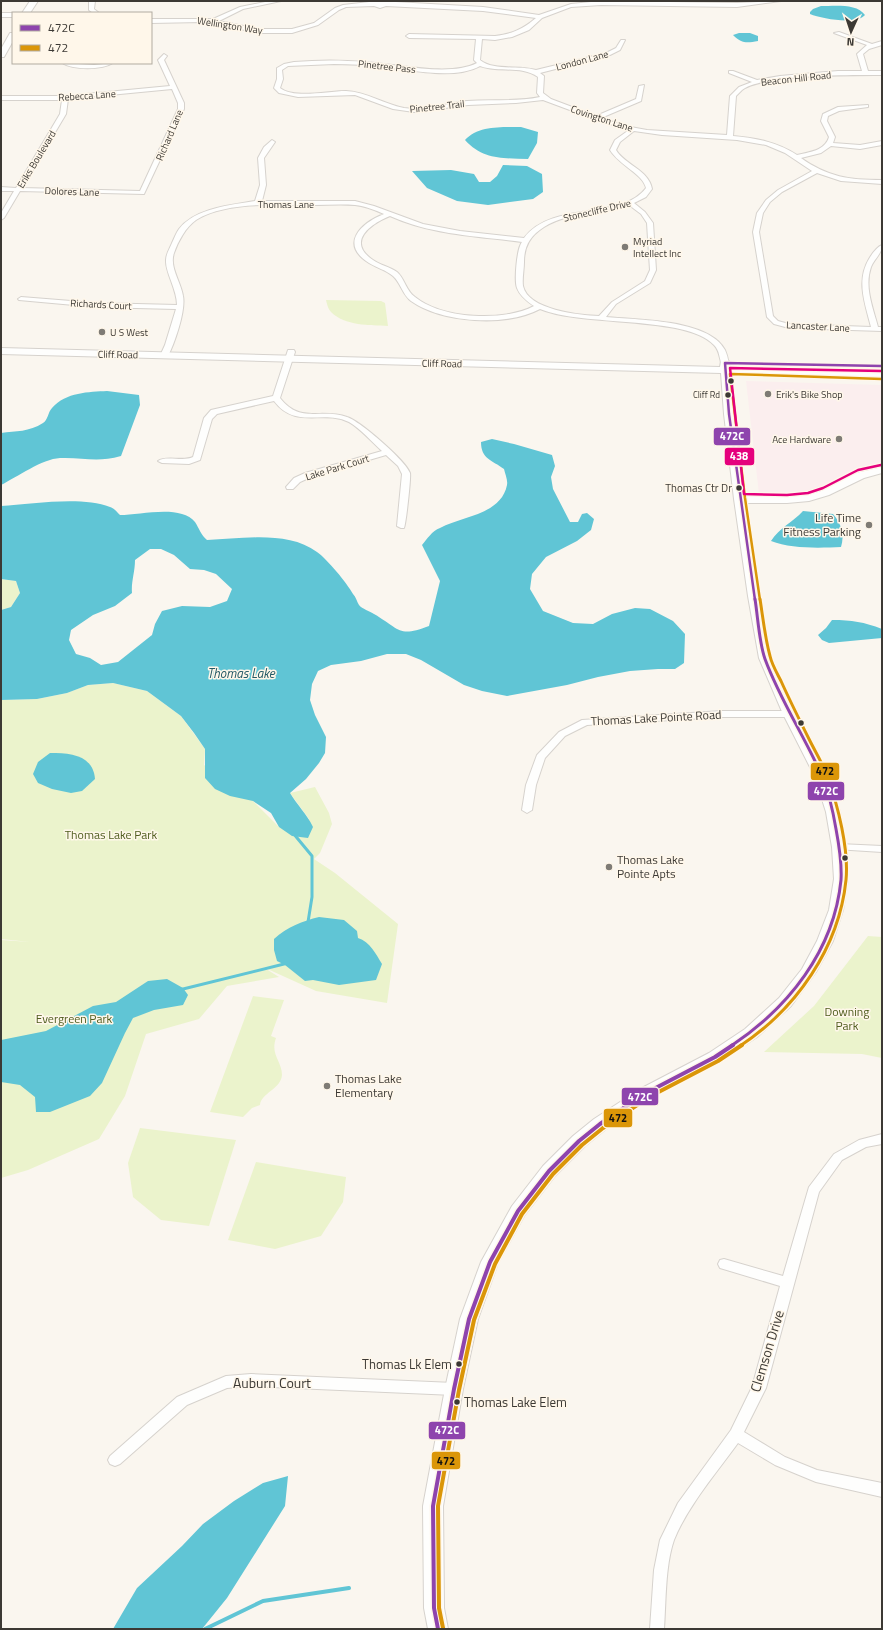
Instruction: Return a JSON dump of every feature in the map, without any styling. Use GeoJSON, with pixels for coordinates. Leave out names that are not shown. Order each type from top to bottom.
{"type":"FeatureCollection","features":[{"type":"Feature","properties":{"kind":"street"},"geometry":{"type":"LineString","coordinates":[[27,12],[34,1]]}},
{"type":"Feature","properties":{"kind":"street"},"geometry":{"type":"LineString","coordinates":[[92,1],[91,9],[95,12]]}},
{"type":"Feature","properties":{"kind":"street"},"geometry":{"type":"LineString","coordinates":[[252,1],[259,4]]}},
{"type":"Feature","properties":{"kind":"street"},"geometry":{"type":"LineString","coordinates":[[214,21],[242,8],[278,1]]}},
{"type":"Feature","properties":{"kind":"street"},"geometry":{"type":"LineString","coordinates":[[482,1],[478,9],[513,12],[540,17]]}},
{"type":"Feature","properties":{"kind":"street"},"geometry":{"type":"LineString","coordinates":[[564,1],[571,6]]}},
{"type":"Feature","properties":{"kind":"street"},"geometry":{"type":"LineString","coordinates":[[408,36],[495,38],[518,34],[540,17],[554,11],[571,6],[601,3],[640,2],[737,5],[762,4],[778,1]]}},
{"type":"Feature","properties":{"kind":"street","name":"Wellington Way"},"geometry":{"type":"LineString","coordinates":[[152,21],[181,19],[214,21],[258,31],[292,30],[316,24],[337,9],[345,6],[374,4],[380,6],[386,4],[478,9]]}},
{"type":"Feature","properties":{"kind":"street"},"geometry":{"type":"LineString","coordinates":[[1,15],[12,15]]}},
{"type":"Feature","properties":{"kind":"street"},"geometry":{"type":"LineString","coordinates":[[837,33],[871,45]]}},
{"type":"Feature","properties":{"kind":"street"},"geometry":{"type":"LineString","coordinates":[[1,56],[12,37]]}},
{"type":"Feature","properties":{"kind":"street"},"geometry":{"type":"LineString","coordinates":[[479,38],[477,60],[479,64],[491,67],[524,68],[536,72],[541,76],[540,93],[544,98]]}},
{"type":"Feature","properties":{"kind":"street","name":"London Lane"},"geometry":{"type":"LineString","coordinates":[[536,72],[608,54],[618,48],[622,41]]}},
{"type":"Feature","properties":{"kind":"street"},"geometry":{"type":"LineString","coordinates":[[865,72],[860,54],[864,49],[871,45],[882,43]]}},
{"type":"Feature","properties":{"kind":"street","name":"Richard Lane"},"geometry":{"type":"LineString","coordinates":[[142,193],[180,113],[181,103],[161,60],[164,56]]}},
{"type":"Feature","properties":{"kind":"street","name":"Pinetree Pass"},"geometry":{"type":"LineString","coordinates":[[294,64],[356,63],[448,71],[469,68],[479,64]]}},
{"type":"Feature","properties":{"kind":"street"},"geometry":{"type":"LineString","coordinates":[[71,64],[83,66],[97,66],[106,64]]}},
{"type":"Feature","properties":{"kind":"street","name":"Pinetree Trail"},"geometry":{"type":"LineString","coordinates":[[294,64],[284,65],[279,69],[280,79],[277,88],[279,92],[296,95],[356,93],[367,96],[394,108],[410,110],[469,103],[527,101],[544,98]]}},
{"type":"Feature","properties":{"kind":"street"},"geometry":{"type":"LineString","coordinates":[[731,72],[757,82]]}},
{"type":"Feature","properties":{"kind":"street","name":"Beacon Hill Road"},"geometry":{"type":"LineString","coordinates":[[730,138],[733,96],[741,88],[757,82],[780,78],[882,72]]}},
{"type":"Feature","properties":{"kind":"street"},"geometry":{"type":"LineString","coordinates":[[596,118],[639,100],[642,86]]}},
{"type":"Feature","properties":{"kind":"street","name":"Rebecca Lane"},"geometry":{"type":"LineString","coordinates":[[1,98],[65,98],[173,87]]}},
{"type":"Feature","properties":{"kind":"street","name":"Eriks Boulevard"},"geometry":{"type":"LineString","coordinates":[[1,218],[63,114],[65,98]]}},
{"type":"Feature","properties":{"kind":"street","name":"Covington Lane"},"geometry":{"type":"LineString","coordinates":[[544,98],[596,118],[634,129],[661,133],[752,140],[770,144],[784,149],[816,171],[832,178],[853,182],[882,182]]}},
{"type":"Feature","properties":{"kind":"street"},"geometry":{"type":"LineString","coordinates":[[797,158],[819,152],[830,144],[832,137],[824,121],[825,115],[838,109],[866,106]]}},
{"type":"Feature","properties":{"kind":"street","name":"Stonecliffe Drive"},"geometry":{"type":"LineString","coordinates":[[525,240],[539,228],[558,219],[630,204],[644,195],[648,188],[648,183],[642,175],[618,159],[613,150],[617,141],[634,129]]}},
{"type":"Feature","properties":{"kind":"street"},"geometry":{"type":"LineString","coordinates":[[258,203],[263,183],[260,160],[263,153],[272,142]]}},
{"type":"Feature","properties":{"kind":"street"},"geometry":{"type":"LineString","coordinates":[[830,144],[860,147],[882,144]]}},
{"type":"Feature","properties":{"kind":"street","name":"Lancaster Lane"},"geometry":{"type":"LineString","coordinates":[[816,171],[780,190],[768,201],[760,213],[756,232],[770,317],[776,323],[790,326],[879,328]]}},
{"type":"Feature","properties":{"kind":"street","name":"Dolores Lane"},"geometry":{"type":"LineString","coordinates":[[1,189],[142,193]]}},
{"type":"Feature","properties":{"kind":"street","name":"Thomas Lane"},"geometry":{"type":"LineString","coordinates":[[165,352],[180,307],[180,296],[170,261],[171,252],[182,230],[194,219],[211,212],[234,206],[258,203],[355,203],[370,206],[414,224],[434,229],[525,240]]}},
{"type":"Feature","properties":{"kind":"street"},"geometry":{"type":"LineString","coordinates":[[601,318],[614,304],[648,282],[653,270],[650,223],[643,213],[630,204]]}},
{"type":"Feature","properties":{"kind":"street"},"geometry":{"type":"LineString","coordinates":[[390,214],[363,228],[358,236],[357,245],[360,252],[370,261],[397,275],[405,291],[415,301],[439,312],[477,318],[513,315],[532,310],[540,306]]}},
{"type":"Feature","properties":{"kind":"street"},"geometry":{"type":"LineString","coordinates":[[438,1629],[434,1608],[433,1506],[454,1389],[469,1319],[490,1262],[518,1211],[549,1171],[579,1141],[600,1124],[646,1093],[715,1057],[751,1033],[785,1002],[808,972],[827,935],[836,910],[840,879],[839,847],[834,812],[822,777],[790,714],[765,658],[754,596],[740,499],[723,352],[711,338],[680,327],[563,314],[540,306],[529,299],[520,288],[521,252],[525,240]]}},
{"type":"Feature","properties":{"kind":"street"},"geometry":{"type":"LineString","coordinates":[[879,328],[865,285],[866,267],[873,255],[882,247]]}},
{"type":"Feature","properties":{"kind":"street","name":"Richards Court"},"geometry":{"type":"LineString","coordinates":[[21,299],[96,305],[180,307]]}},
{"type":"Feature","properties":{"kind":"street","name":"Cliff Road"},"geometry":{"type":"LineString","coordinates":[[1,344],[165,352]]}},
{"type":"Feature","properties":{"kind":"street","name":"Cliff Road"},"geometry":{"type":"LineString","coordinates":[[1,352],[165,352],[725,366],[882,366]]}},
{"type":"Feature","properties":{"kind":"street"},"geometry":{"type":"LineString","coordinates":[[290,355],[276,398],[281,407],[294,414],[309,417],[340,418],[352,421],[401,464],[406,474],[402,526]]}},
{"type":"Feature","properties":{"kind":"street","name":"Cliff Road"},"geometry":{"type":"LineString","coordinates":[[725,366],[882,374]]}},
{"type":"Feature","properties":{"kind":"street"},"geometry":{"type":"LineString","coordinates":[[162,461],[188,462],[197,458],[208,418],[214,412],[276,398]]}},
{"type":"Feature","properties":{"kind":"street","name":"Lake Park Court"},"geometry":{"type":"LineString","coordinates":[[290,487],[297,480],[308,475],[388,452]]}},
{"type":"Feature","properties":{"kind":"street"},"geometry":{"type":"LineString","coordinates":[[740,499],[787,500],[809,498],[825,493],[860,475],[882,470]]}},
{"type":"Feature","properties":{"kind":"street","name":"Thomas Lake Pointe Road"},"geometry":{"type":"LineString","coordinates":[[527,810],[531,785],[540,757],[562,734],[585,722],[722,714],[790,714]]}},
{"type":"Feature","properties":{"kind":"street"},"geometry":{"type":"LineString","coordinates":[[839,847],[882,849]]}},
{"type":"Feature","properties":{"kind":"street","name":"Clemson Drive"},"geometry":{"type":"LineString","coordinates":[[657,1629],[661,1570],[667,1540],[683,1508],[736,1434],[759,1388],[813,1190],[838,1157],[863,1143],[882,1139]]}},
{"type":"Feature","properties":{"kind":"street"},"geometry":{"type":"LineString","coordinates":[[724,1264],[787,1283]]}},
{"type":"Feature","properties":{"kind":"street","name":"Auburn Court"},"geometry":{"type":"LineString","coordinates":[[115,1460],[182,1401],[226,1382],[251,1380],[454,1389]]}},
{"type":"Feature","properties":{"kind":"street"},"geometry":{"type":"LineString","coordinates":[[736,1434],[780,1461],[816,1476],[882,1490]]}},
{"type":"Feature","properties":{"kind":"shaded area"},"geometry":{"type":"Polygon","coordinates":[[[746,381],[882,385],[882,465],[869,466],[847,473],[819,489],[805,494],[759,494],[746,381]]]}},
{"type":"Feature","properties":{"kind":"green space"},"geometry":{"type":"Polygon","coordinates":[[[326,300],[381,301],[385,303],[388,326],[358,324],[343,320],[331,312],[328,308],[326,300]]]}},
{"type":"Feature","properties":{"kind":"green space"},"geometry":{"type":"Polygon","coordinates":[[[1,579],[16,581],[20,593],[11,607],[1,610],[1,579]]]}},
{"type":"Feature","properties":{"kind":"green space","name":"Thomas Lake Park"},"geometry":{"type":"Polygon","coordinates":[[[113,683],[147,691],[181,716],[205,749],[204,765],[253,801],[279,827],[309,819],[290,793],[315,787],[329,813],[332,824],[320,853],[314,859],[335,873],[398,924],[387,1003],[316,991],[263,967],[279,977],[227,986],[199,1019],[146,1034],[125,1096],[99,1139],[28,1170],[1,1178],[1,940],[30,942],[1,939],[1,700],[37,699],[67,693],[88,685],[113,683]]]}},
{"type":"Feature","properties":{"kind":"green space","name":"Downing Park"},"geometry":{"type":"Polygon","coordinates":[[[868,936],[882,937],[882,1058],[862,1054],[764,1052],[814,1006],[868,936]]]}},
{"type":"Feature","properties":{"kind":"green space"},"geometry":{"type":"Polygon","coordinates":[[[253,996],[284,1000],[271,1036],[276,1038],[274,1049],[281,1070],[281,1080],[264,1097],[260,1105],[252,1108],[243,1117],[210,1112],[253,996]]]}},
{"type":"Feature","properties":{"kind":"green space"},"geometry":{"type":"Polygon","coordinates":[[[140,1128],[236,1140],[209,1226],[161,1220],[133,1197],[128,1163],[140,1128]]]}},
{"type":"Feature","properties":{"kind":"green space"},"geometry":{"type":"Polygon","coordinates":[[[256,1162],[346,1177],[343,1202],[321,1236],[275,1249],[228,1240],[256,1162]]]}},
{"type":"Feature","properties":{"kind":"water"},"geometry":{"type":"Polygon","coordinates":[[[821,6],[851,7],[861,11],[865,15],[855,20],[839,20],[823,18],[810,14],[813,9],[821,6]]]}},
{"type":"Feature","properties":{"kind":"water"},"geometry":{"type":"Polygon","coordinates":[[[739,33],[750,33],[758,36],[758,41],[742,41],[733,35],[739,33]]]}},
{"type":"Feature","properties":{"kind":"water"},"geometry":{"type":"Polygon","coordinates":[[[521,127],[538,132],[537,143],[528,159],[502,158],[486,155],[472,147],[465,140],[470,135],[484,129],[521,127]]]}},
{"type":"Feature","properties":{"kind":"water"},"geometry":{"type":"Polygon","coordinates":[[[503,165],[527,166],[542,174],[543,192],[533,199],[488,205],[457,201],[427,188],[412,171],[451,170],[474,174],[479,182],[490,182],[497,176],[503,165]]]}},
{"type":"Feature","properties":{"kind":"water"},"geometry":{"type":"Polygon","coordinates":[[[107,391],[139,395],[140,405],[121,456],[104,459],[53,459],[38,465],[1,485],[1,433],[22,431],[38,426],[45,422],[51,410],[58,403],[71,396],[107,391]]]}},
{"type":"Feature","properties":{"kind":"water","name":"Thomas Lake"},"geometry":{"type":"Polygon","coordinates":[[[492,439],[552,455],[555,466],[551,477],[553,489],[570,522],[578,522],[582,514],[587,513],[594,519],[591,530],[577,541],[546,557],[532,574],[530,589],[543,611],[573,623],[593,624],[612,614],[635,608],[650,609],[673,621],[685,634],[684,663],[675,669],[630,671],[507,696],[482,691],[464,685],[421,660],[406,654],[387,654],[361,661],[331,665],[318,671],[312,684],[310,700],[315,715],[326,737],[325,753],[306,779],[290,793],[313,827],[308,838],[292,836],[279,827],[271,813],[253,801],[230,796],[215,789],[205,778],[205,749],[194,733],[181,716],[147,691],[113,683],[88,685],[67,693],[37,699],[1,700],[1,610],[11,607],[20,593],[16,581],[1,579],[1,506],[71,501],[99,504],[115,510],[120,515],[160,512],[180,513],[189,517],[195,522],[207,540],[264,537],[292,541],[305,545],[317,552],[326,560],[346,584],[358,604],[364,609],[400,630],[419,630],[429,626],[440,581],[422,545],[437,529],[489,509],[497,503],[503,495],[507,485],[504,469],[485,456],[481,448],[481,442],[492,439]],[[150,549],[135,560],[132,593],[115,606],[93,615],[71,630],[69,640],[76,654],[90,658],[101,665],[118,662],[152,635],[155,624],[162,611],[182,606],[210,607],[227,601],[232,589],[216,574],[204,570],[190,569],[174,555],[161,549],[150,549]]]}},
{"type":"Feature","properties":{"kind":"water"},"geometry":{"type":"Polygon","coordinates":[[[803,511],[833,514],[842,529],[843,538],[841,547],[796,547],[771,541],[778,532],[803,511]]]}},
{"type":"Feature","properties":{"kind":"water"},"geometry":{"type":"Polygon","coordinates":[[[832,620],[846,620],[864,623],[882,629],[882,638],[829,643],[822,640],[818,635],[832,620]]]}},
{"type":"Feature","properties":{"kind":"water"},"geometry":{"type":"Polygon","coordinates":[[[50,753],[80,757],[90,765],[95,779],[82,791],[71,793],[52,789],[38,783],[33,774],[38,762],[50,753]]]}},
{"type":"Feature","properties":{"kind":"water"},"geometry":{"type":"Polygon","coordinates":[[[319,917],[344,920],[357,931],[358,938],[369,945],[382,964],[376,980],[339,985],[313,980],[305,981],[285,965],[277,961],[274,950],[274,939],[295,925],[319,917]]]}},
{"type":"Feature","properties":{"kind":"water"},"geometry":{"type":"Polygon","coordinates":[[[167,979],[183,988],[188,995],[183,1005],[154,1010],[133,1018],[102,1083],[90,1096],[50,1112],[36,1112],[35,1097],[20,1085],[1,1082],[1,1040],[46,1031],[93,1006],[116,1002],[148,981],[167,979]]]}},
{"type":"Feature","properties":{"kind":"water"},"geometry":{"type":"Polygon","coordinates":[[[288,1476],[285,1506],[227,1598],[202,1629],[113,1629],[137,1588],[203,1524],[234,1501],[263,1483],[288,1476]]]}},
{"type":"Feature","properties":{"kind":"waterway"},"geometry":{"type":"LineString","coordinates":[[293,833],[312,856],[312,897],[308,922]]}},
{"type":"Feature","properties":{"kind":"waterway"},"geometry":{"type":"LineString","coordinates":[[179,990],[288,963]]}},
{"type":"Feature","properties":{"kind":"waterway"},"geometry":{"type":"LineString","coordinates":[[205,1629],[263,1601],[349,1588]]}},
{"type":"Feature","properties":{"kind":"transit line","name":"472C"},"geometry":{"type":"LineString","coordinates":[[438,1629],[434,1608],[433,1506],[454,1389],[469,1319],[490,1262],[518,1211],[549,1171],[579,1141],[600,1124],[646,1093],[715,1057],[751,1033],[785,1002],[808,972],[825,941],[836,910],[841,879],[839,847],[833,812],[822,777],[790,714],[765,658],[754,596],[740,499],[729,414],[725,363],[882,366]]}},
{"type":"Feature","properties":{"kind":"transit line","name":"438"},"geometry":{"type":"LineString","coordinates":[[881,465],[858,470],[823,488],[808,493],[787,495],[744,494],[730,368],[882,371]]}},
{"type":"Feature","properties":{"kind":"transit line","name":"472"},"geometry":{"type":"LineString","coordinates":[[443,1628],[439,1608],[438,1506],[459,1390],[474,1320],[495,1264],[522,1214],[553,1174],[582,1145],[603,1128],[649,1097],[718,1061],[754,1037],[788,1006],[812,974],[830,943],[841,911],[846,879],[844,846],[838,811],[827,775],[795,712],[770,657],[759,595],[745,498],[730,374],[882,379]]}},
{"type":"Feature","properties":{"kind":"place","name":"Myriad Intellect Inc"},"geometry":{"type":"Point","coordinates":[625,247]}},
{"type":"Feature","properties":{"kind":"place","name":"U S West"},"geometry":{"type":"Point","coordinates":[102,332]}},
{"type":"Feature","properties":{"kind":"place","name":"Erik's Bike Shop"},"geometry":{"type":"Point","coordinates":[768,394]}},
{"type":"Feature","properties":{"kind":"place","name":"Cliff Rd"},"geometry":{"type":"Point","coordinates":[728,395]}},
{"type":"Feature","properties":{"kind":"place","name":"Ace Hardware"},"geometry":{"type":"Point","coordinates":[839,439]}},
{"type":"Feature","properties":{"kind":"place","name":"Thomas Ctr Dr"},"geometry":{"type":"Point","coordinates":[739,488]}},
{"type":"Feature","properties":{"kind":"place","name":"Life Time Fitness Parking"},"geometry":{"type":"Point","coordinates":[869,525]}},
{"type":"Feature","properties":{"kind":"place","name":"Thomas Lake Pointe Apts"},"geometry":{"type":"Point","coordinates":[609,867]}},
{"type":"Feature","properties":{"kind":"place","name":"Thomas Lake Elementary"},"geometry":{"type":"Point","coordinates":[327,1086]}},
{"type":"Feature","properties":{"kind":"place","name":"Thomas Lk Elem"},"geometry":{"type":"Point","coordinates":[459,1364]}},
{"type":"Feature","properties":{"kind":"place","name":"Thomas Lake Elem"},"geometry":{"type":"Point","coordinates":[457,1402]}},
{"type":"Feature","properties":{"kind":"park label","name":"Evergreen Park"},"geometry":{"type":"Point","coordinates":[74,1019]}}]}
